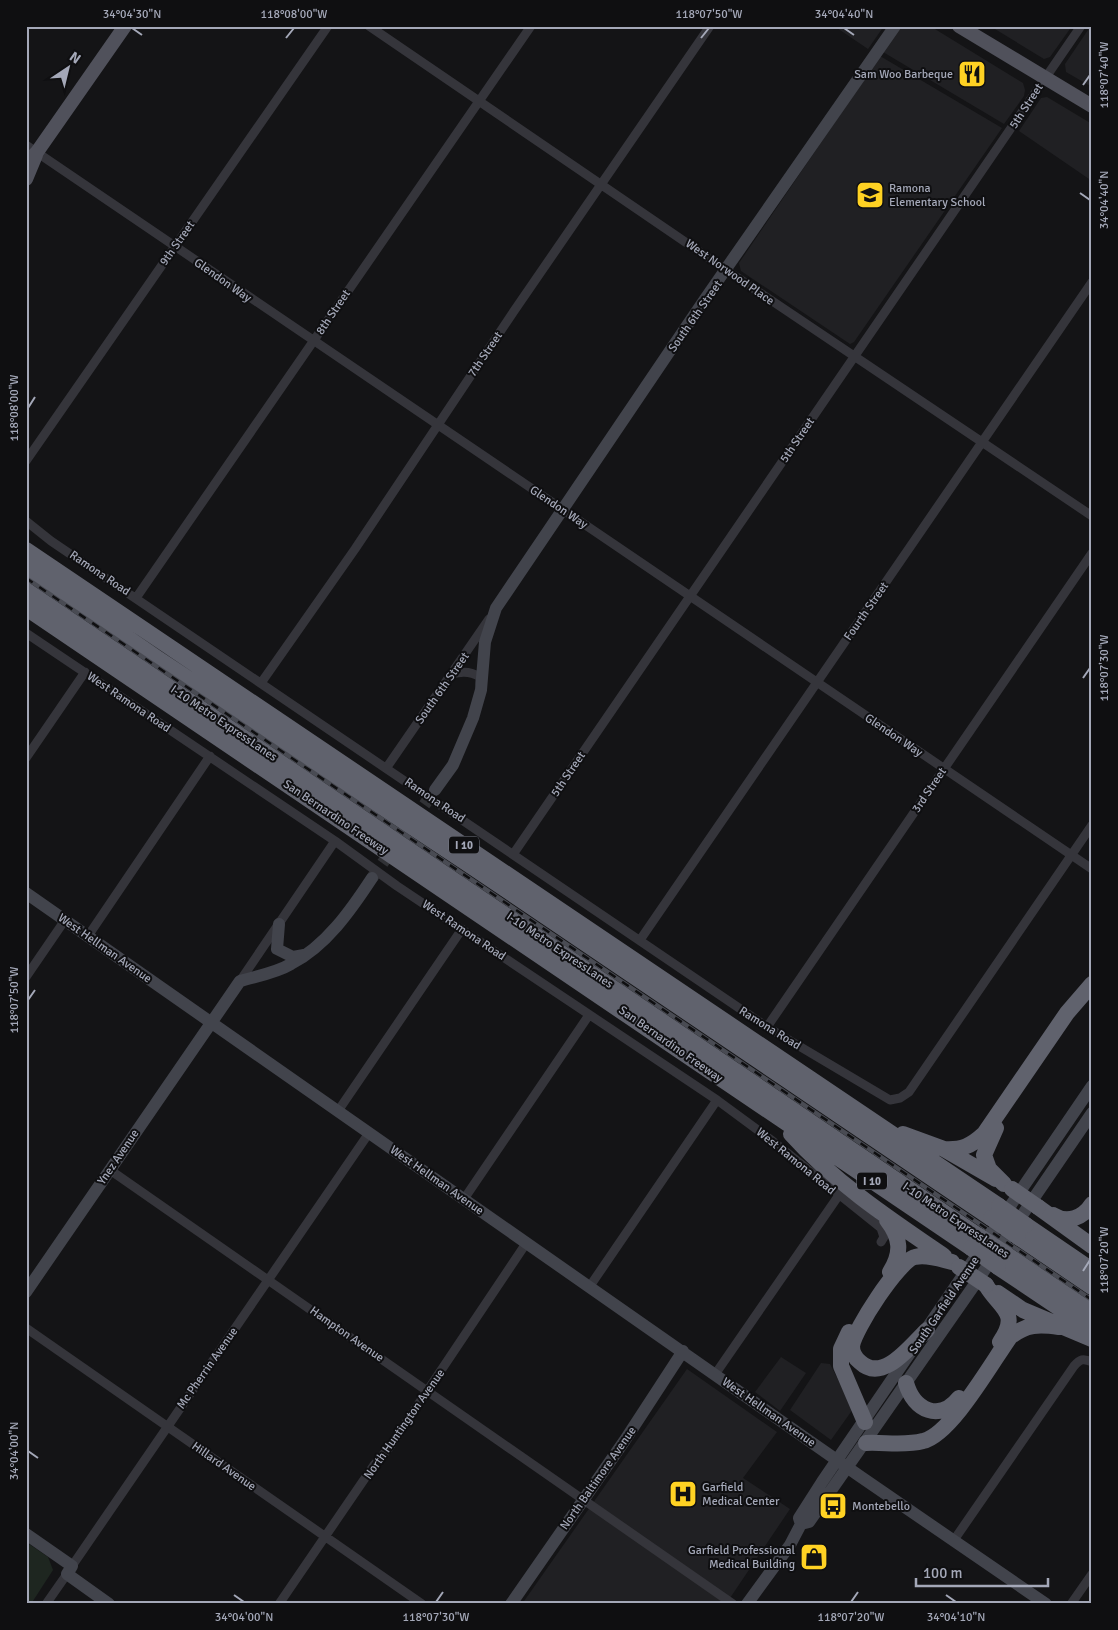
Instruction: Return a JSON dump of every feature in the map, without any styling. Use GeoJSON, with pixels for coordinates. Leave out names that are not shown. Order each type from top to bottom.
{"type":"FeatureCollection","features":[{"type":"Feature","properties":{"kind":"highway"},"geometry":{"type":"LineString","coordinates":[[26,543],[51,566]]}},
{"type":"Feature","properties":{"kind":"highway","name":"I 10"},"geometry":{"type":"LineString","coordinates":[[26,550],[878,1124],[995,1212]]}},
{"type":"Feature","properties":{"kind":"highway","name":"I-10 Metro ExpressLanes"},"geometry":{"type":"LineString","coordinates":[[26,568],[157,658],[995,1212],[1022,1231],[1092,1288]]}},
{"type":"Feature","properties":{"kind":"highway","name":"I-10 Metro ExpressLanes"},"geometry":{"type":"LineString","coordinates":[[26,590],[975,1242]]}},
{"type":"Feature","properties":{"kind":"highway","name":"San Bernardino Freeway"},"geometry":{"type":"LineString","coordinates":[[26,608],[773,1114],[975,1242],[1092,1330]]}},
{"type":"Feature","properties":{"kind":"highway"},"geometry":{"type":"LineString","coordinates":[[944,1149],[960,1150],[972,1145],[984,1134],[1067,1013],[1092,984]]}},
{"type":"Feature","properties":{"kind":"highway"},"geometry":{"type":"LineString","coordinates":[[1008,1186],[989,1169],[984,1155],[987,1145],[995,1128],[1073,1012],[1085,1003],[1092,1002]]}},
{"type":"Feature","properties":{"kind":"highway"},"geometry":{"type":"LineString","coordinates":[[773,1114],[804,1149],[879,1211],[1023,1310],[1059,1327],[1092,1339]]}},
{"type":"Feature","properties":{"kind":"highway"},"geometry":{"type":"LineString","coordinates":[[878,1124],[944,1149],[1008,1186],[1092,1246]]}},
{"type":"Feature","properties":{"kind":"highway"},"geometry":{"type":"LineString","coordinates":[[1038,1207],[1057,1218],[1070,1220],[1078,1217],[1092,1204]]}},
{"type":"Feature","properties":{"kind":"highway"},"geometry":{"type":"LineString","coordinates":[[865,1422],[841,1366],[841,1349],[849,1332],[893,1267],[899,1253],[900,1241],[879,1211]]}},
{"type":"Feature","properties":{"kind":"highway"},"geometry":{"type":"LineString","coordinates":[[1022,1231],[1092,1270]]}},
{"type":"Feature","properties":{"kind":"highway"},"geometry":{"type":"LineString","coordinates":[[927,1330],[892,1364],[883,1368],[872,1369],[864,1366],[855,1358],[852,1348],[854,1335],[901,1266],[913,1257],[926,1255],[956,1264]]}},
{"type":"Feature","properties":{"kind":"highway","name":"I-10 Metro ExpressLanes"},"geometry":{"type":"LineString","coordinates":[[1002,1261],[1092,1312]]}},
{"type":"Feature","properties":{"kind":"highway"},"geometry":{"type":"LineString","coordinates":[[906,1383],[909,1394],[922,1407],[929,1410],[938,1412],[951,1408],[962,1396],[1005,1334],[1008,1326],[1009,1317],[1006,1309],[986,1285]]}},
{"type":"Feature","properties":{"kind":"highway"},"geometry":{"type":"LineString","coordinates":[[866,1443],[922,1442],[935,1437],[955,1416],[1010,1337],[1021,1328],[1037,1324],[1059,1327]]}},
{"type":"Feature","properties":{"kind":"main road"},"geometry":{"type":"LineString","coordinates":[[26,164],[32,149],[125,26]]}},
{"type":"Feature","properties":{"kind":"main road"},"geometry":{"type":"LineString","coordinates":[[959,26],[1092,106]]}},
{"type":"Feature","properties":{"kind":"main road"},"geometry":{"type":"LineString","coordinates":[[26,179],[32,149]]}},
{"type":"Feature","properties":{"kind":"street","name":"9th Street"},"geometry":{"type":"LineString","coordinates":[[26,461],[328,26]]}},
{"type":"Feature","properties":{"kind":"street","name":"West Norwood Place"},"geometry":{"type":"LineString","coordinates":[[369,26],[726,270],[1092,516]]}},
{"type":"Feature","properties":{"kind":"street","name":"8th Street"},"geometry":{"type":"LineString","coordinates":[[136,598],[531,26]]}},
{"type":"Feature","properties":{"kind":"street","name":"7th Street"},"geometry":{"type":"LineString","coordinates":[[261,683],[710,26]]}},
{"type":"Feature","properties":{"kind":"street","name":"South 6th Street"},"geometry":{"type":"LineString","coordinates":[[387,767],[895,26]]}},
{"type":"Feature","properties":{"kind":"street","name":"5th Street"},"geometry":{"type":"LineString","coordinates":[[514,853],[1080,26]]}},
{"type":"Feature","properties":{"kind":"street","name":"Glendon Way"},"geometry":{"type":"LineString","coordinates":[[32,149],[1092,869]]}},
{"type":"Feature","properties":{"kind":"street","name":"Fourth Street"},"geometry":{"type":"LineString","coordinates":[[640,940],[1092,282]]}},
{"type":"Feature","properties":{"kind":"street","name":"Ramona Road"},"geometry":{"type":"LineString","coordinates":[[26,521],[51,540],[514,853],[767,1027],[890,1100],[900,1098],[909,1092],[1071,855]]}},
{"type":"Feature","properties":{"kind":"street","name":"3rd Street"},"geometry":{"type":"LineString","coordinates":[[767,1027],[1092,553]]}},
{"type":"Feature","properties":{"kind":"street","name":"South 6th Street"},"geometry":{"type":"LineString","coordinates":[[435,790],[462,748],[481,690],[485,642],[496,608]]}},
{"type":"Feature","properties":{"kind":"street","name":"West Ramona Road"},"geometry":{"type":"LineString","coordinates":[[26,633],[718,1100],[881,1228],[884,1237],[881,1242]]}},
{"type":"Feature","properties":{"kind":"street"},"geometry":{"type":"LineString","coordinates":[[26,758],[85,672]]}},
{"type":"Feature","properties":{"kind":"street"},"geometry":{"type":"LineString","coordinates":[[452,674],[459,672],[474,673],[480,677],[481,690]]}},
{"type":"Feature","properties":{"kind":"street"},"geometry":{"type":"LineString","coordinates":[[88,936],[210,756]]}},
{"type":"Feature","properties":{"kind":"street"},"geometry":{"type":"LineString","coordinates":[[1071,855],[1092,825]]}},
{"type":"Feature","properties":{"kind":"street"},"geometry":{"type":"LineString","coordinates":[[210,1023],[335,841]]}},
{"type":"Feature","properties":{"kind":"street"},"geometry":{"type":"LineString","coordinates":[[240,981],[285,967],[304,955],[346,915],[372,878]]}},
{"type":"Feature","properties":{"kind":"street","name":"West Hellman Avenue"},"geometry":{"type":"LineString","coordinates":[[26,893],[1046,1604]]}},
{"type":"Feature","properties":{"kind":"street"},"geometry":{"type":"LineString","coordinates":[[26,977],[65,920]]}},
{"type":"Feature","properties":{"kind":"street"},"geometry":{"type":"LineString","coordinates":[[279,924],[277,949],[293,957],[304,955]]}},
{"type":"Feature","properties":{"kind":"street"},"geometry":{"type":"LineString","coordinates":[[338,1111],[462,929]]}},
{"type":"Feature","properties":{"kind":"street"},"geometry":{"type":"LineString","coordinates":[[464,1200],[589,1014]]}},
{"type":"Feature","properties":{"kind":"street","name":"Ynez Avenue"},"geometry":{"type":"LineString","coordinates":[[26,1292],[210,1023]]}},
{"type":"Feature","properties":{"kind":"street","name":"South Garfield Avenue"},"geometry":{"type":"LineString","coordinates":[[843,1464],[865,1422],[1092,1086]]}},
{"type":"Feature","properties":{"kind":"street"},"geometry":{"type":"LineString","coordinates":[[590,1286],[718,1100]]}},
{"type":"Feature","properties":{"kind":"street","name":"South Garfield Avenue"},"geometry":{"type":"LineString","coordinates":[[843,1464],[866,1443],[1092,1113]]}},
{"type":"Feature","properties":{"kind":"street","name":"Mc Pherrin Avenue"},"geometry":{"type":"LineString","coordinates":[[46,1604],[369,1133]]}},
{"type":"Feature","properties":{"kind":"street","name":"Hampton Avenue"},"geometry":{"type":"LineString","coordinates":[[110,1170],[428,1390],[583,1500]]}},
{"type":"Feature","properties":{"kind":"street"},"geometry":{"type":"LineString","coordinates":[[716,1373],[839,1195]]}},
{"type":"Feature","properties":{"kind":"street","name":"North Huntington Avenue"},"geometry":{"type":"LineString","coordinates":[[279,1604],[428,1390],[527,1242]]}},
{"type":"Feature","properties":{"kind":"street","name":"Hillard Avenue"},"geometry":{"type":"LineString","coordinates":[[26,1328],[422,1604]]}},
{"type":"Feature","properties":{"kind":"street","name":"North Baltimore Avenue"},"geometry":{"type":"LineString","coordinates":[[511,1604],[625,1440],[683,1351]]}},
{"type":"Feature","properties":{"kind":"street"},"geometry":{"type":"LineString","coordinates":[[954,1540],[1078,1360],[1088,1360]]}},
{"type":"Feature","properties":{"kind":"street"},"geometry":{"type":"LineString","coordinates":[[747,1604],[790,1545],[801,1524],[809,1522],[843,1464]]}},
{"type":"Feature","properties":{"kind":"street"},"geometry":{"type":"LineString","coordinates":[[583,1500],[733,1604]]}},
{"type":"Feature","properties":{"kind":"street"},"geometry":{"type":"LineString","coordinates":[[26,1534],[109,1604]]}},
{"type":"Feature","properties":{"kind":"street"},"geometry":{"type":"LineString","coordinates":[[1071,1604],[1092,1574]]}},
{"type":"Feature","properties":{"kind":"shaded area"},"geometry":{"type":"Polygon","coordinates":[[[834,26],[884,26],[868,49],[834,26]]]}},
{"type":"Feature","properties":{"kind":"shaded area"},"geometry":{"type":"Polygon","coordinates":[[[901,26],[930,26],[1023,83],[1024,96],[1004,124],[883,52],[901,26]]]}},
{"type":"Feature","properties":{"kind":"shaded area"},"geometry":{"type":"Polygon","coordinates":[[[990,26],[1072,26],[1050,57],[1044,59],[990,26]]]}},
{"type":"Feature","properties":{"kind":"shaded area"},"geometry":{"type":"Polygon","coordinates":[[[1090,27],[1092,28],[1092,87],[1066,72],[1065,64],[1090,27]]]}},
{"type":"Feature","properties":{"kind":"shaded area","name":"Ramona Elementary School"},"geometry":{"type":"Polygon","coordinates":[[[880,56],[1002,128],[854,342],[850,344],[741,271],[739,263],[880,56]]]}},
{"type":"Feature","properties":{"kind":"shaded area"},"geometry":{"type":"Polygon","coordinates":[[[1047,97],[1092,124],[1092,181],[1019,131],[1041,98],[1047,97]]]}},
{"type":"Feature","properties":{"kind":"shaded area"},"geometry":{"type":"Polygon","coordinates":[[[781,1357],[806,1373],[780,1411],[755,1392],[781,1357]]]}},
{"type":"Feature","properties":{"kind":"shaded area"},"geometry":{"type":"Polygon","coordinates":[[[821,1363],[830,1364],[853,1409],[831,1440],[790,1410],[821,1363]]]}},
{"type":"Feature","properties":{"kind":"shaded area","name":"Garfield Medical Center"},"geometry":{"type":"Polygon","coordinates":[[[687,1369],[777,1432],[743,1478],[790,1509],[726,1604],[522,1604],[687,1369]]]}},
{"type":"Feature","properties":{"kind":"shaded area"},"geometry":{"type":"Polygon","coordinates":[[[26,1542],[48,1557],[53,1570],[31,1604],[26,1604],[26,1542]]]}},
{"type":"Feature","properties":{"kind":"tunnel"},"geometry":{"type":"LineString","coordinates":[[372,878],[435,790]]}},
{"type":"Feature","properties":{"kind":"railway"},"geometry":{"type":"LineString","coordinates":[[26,578],[1092,1300]]}},
{"type":"Feature","properties":{"kind":"place","name":"Sam Woo Barbeque"},"geometry":{"type":"Point","coordinates":[972,74]}},
{"type":"Feature","properties":{"kind":"place","name":"Ramona Elementary School"},"geometry":{"type":"Point","coordinates":[870,195]}},
{"type":"Feature","properties":{"kind":"place","name":"Garfield Medical Center"},"geometry":{"type":"Point","coordinates":[683,1494]}},
{"type":"Feature","properties":{"kind":"place","name":"Montebello"},"geometry":{"type":"Point","coordinates":[833,1506]}},
{"type":"Feature","properties":{"kind":"place","name":"Garfield Professional Medical Building"},"geometry":{"type":"Point","coordinates":[814,1557]}}]}
